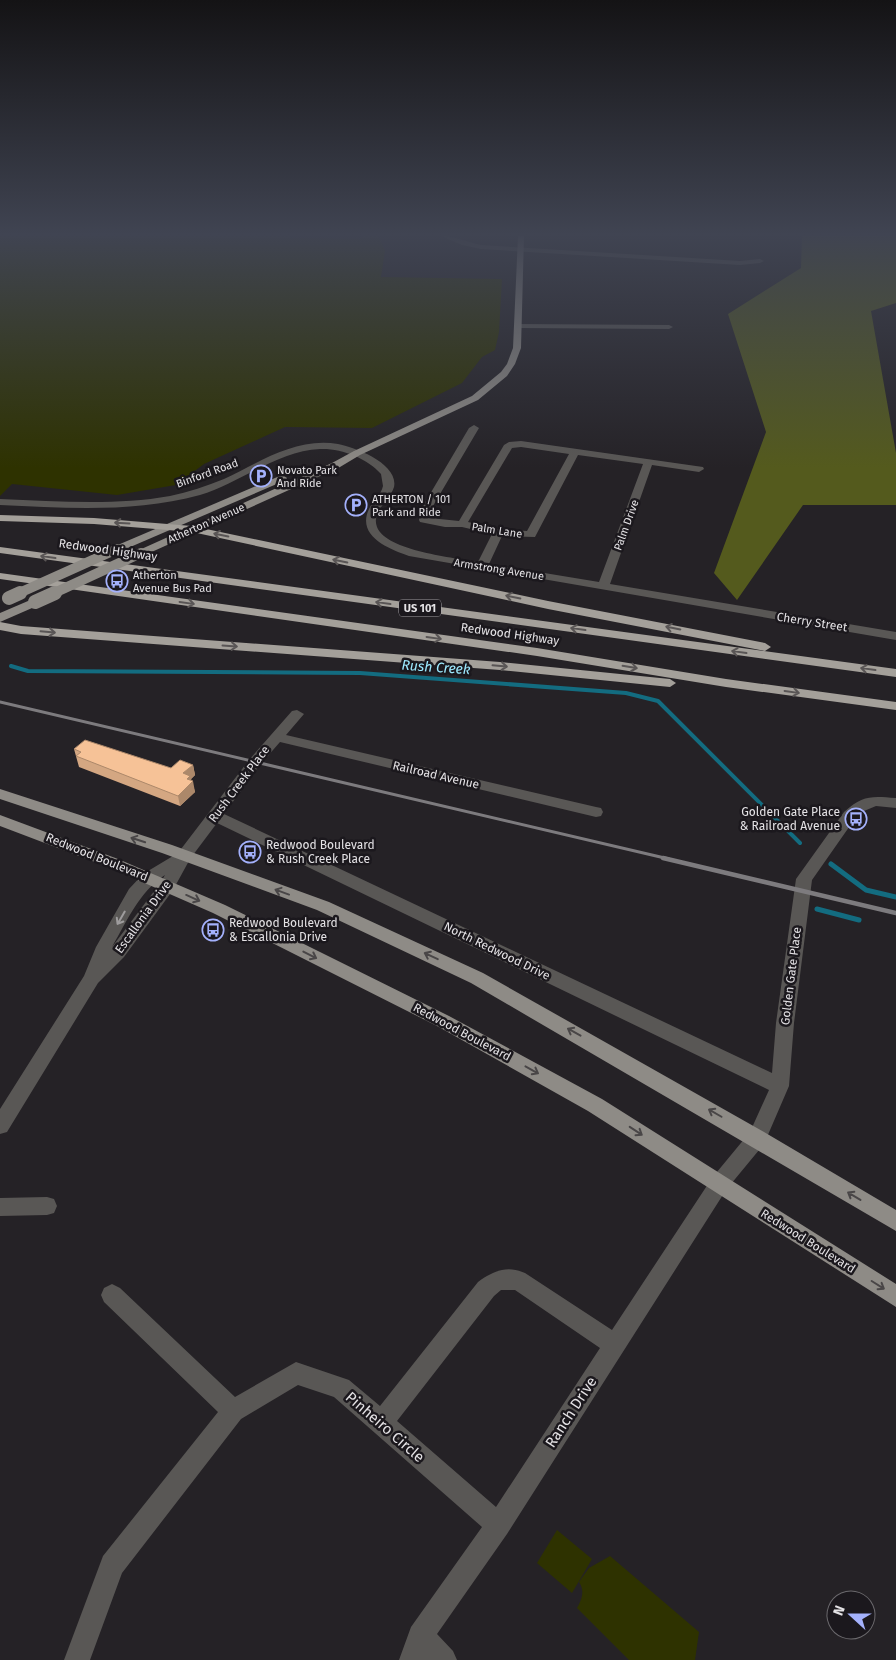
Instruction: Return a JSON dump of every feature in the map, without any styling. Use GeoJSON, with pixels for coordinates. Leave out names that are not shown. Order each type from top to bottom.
{"type":"FeatureCollection","features":[{"type":"Feature","properties":{"kind":"highway"},"geometry":{"type":"LineString","coordinates":[[0,518],[171,526],[192,529],[548,605],[743,641],[840,665]]}},
{"type":"Feature","properties":{"kind":"highway","name":"Redwood Highway"},"geometry":{"type":"LineString","coordinates":[[0,550],[896,673]]}},
{"type":"Feature","properties":{"kind":"highway","name":"Redwood Highway"},"geometry":{"type":"LineString","coordinates":[[0,576],[537,652],[726,683],[896,706]]}},
{"type":"Feature","properties":{"kind":"highway"},"geometry":{"type":"LineString","coordinates":[[0,626],[21,630],[500,666],[669,683],[726,683]]}},
{"type":"Feature","properties":{"kind":"main road","name":"Atherton Avenue"},"geometry":{"type":"LineString","coordinates":[[0,618],[141,552],[336,465],[357,453],[475,398],[491,386],[512,364],[517,348],[519,313]]}},
{"type":"Feature","properties":{"kind":"main road","name":"Atherton Avenue"},"geometry":{"type":"LineString","coordinates":[[4,600],[117,549],[326,460],[357,453]]}},
{"type":"Feature","properties":{"kind":"main road","name":"Redwood Boulevard"},"geometry":{"type":"LineString","coordinates":[[0,794],[184,856],[323,906],[477,978],[758,1138],[896,1221]]}},
{"type":"Feature","properties":{"kind":"main road","name":"Redwood Boulevard"},"geometry":{"type":"LineString","coordinates":[[0,820],[149,878],[219,909],[444,1021],[594,1105],[896,1296]]}},
{"type":"Feature","properties":{"kind":"street"},"geometry":{"type":"LineString","coordinates":[[519,326],[669,327]]}},
{"type":"Feature","properties":{"kind":"street"},"geometry":{"type":"LineString","coordinates":[[462,524],[445,524],[424,520],[425,511],[474,428]]}},
{"type":"Feature","properties":{"kind":"street","name":"Binford Road"},"geometry":{"type":"LineString","coordinates":[[0,502],[132,505],[180,497],[224,483],[300,447],[322,444],[357,453]]}},
{"type":"Feature","properties":{"kind":"street","name":"Palm Lane"},"geometry":{"type":"LineString","coordinates":[[521,444],[575,452],[531,535],[498,532],[462,524],[509,445],[521,444]]}},
{"type":"Feature","properties":{"kind":"street"},"geometry":{"type":"LineString","coordinates":[[575,452],[699,469]]}},
{"type":"Feature","properties":{"kind":"street","name":"Armstrong Avenue"},"geometry":{"type":"LineString","coordinates":[[357,453],[379,466],[388,475],[387,492],[374,511],[371,524],[376,534],[385,542],[400,550],[422,556],[728,608]]}},
{"type":"Feature","properties":{"kind":"street","name":"Palm Drive"},"geometry":{"type":"LineString","coordinates":[[604,586],[648,463]]}},
{"type":"Feature","properties":{"kind":"street"},"geometry":{"type":"LineString","coordinates":[[482,566],[498,532]]}},
{"type":"Feature","properties":{"kind":"street","name":"Cherry Street"},"geometry":{"type":"LineString","coordinates":[[728,608],[896,636]]}},
{"type":"Feature","properties":{"kind":"street","name":"Rush Creek Place"},"geometry":{"type":"LineString","coordinates":[[184,856],[276,737],[297,714]]}},
{"type":"Feature","properties":{"kind":"street","name":"Railroad Avenue"},"geometry":{"type":"LineString","coordinates":[[276,737],[596,812]]}},
{"type":"Feature","properties":{"kind":"street","name":"Golden Gate Place"},"geometry":{"type":"LineString","coordinates":[[719,1184],[758,1138],[780,1086],[786,1014],[804,879],[849,816],[859,807],[867,802],[876,801],[896,803]]}},
{"type":"Feature","properties":{"kind":"street","name":"North Redwood Drive"},"geometry":{"type":"LineString","coordinates":[[215,816],[780,1086]]}},
{"type":"Feature","properties":{"kind":"street","name":"Escallonia Drive"},"geometry":{"type":"LineString","coordinates":[[0,1126],[92,978],[104,947],[135,894],[149,878],[184,856]]}},
{"type":"Feature","properties":{"kind":"street","name":"Escallonia Drive"},"geometry":{"type":"LineString","coordinates":[[92,978],[118,952],[168,886],[184,856]]}},
{"type":"Feature","properties":{"kind":"street","name":"Ranch Drive"},"geometry":{"type":"LineString","coordinates":[[444,1660],[416,1648],[719,1184]]}},
{"type":"Feature","properties":{"kind":"street"},"geometry":{"type":"LineString","coordinates":[[0,1207],[47,1206]]}},
{"type":"Feature","properties":{"kind":"street"},"geometry":{"type":"LineString","coordinates":[[381,1423],[486,1289],[498,1280],[518,1280],[615,1345]]}},
{"type":"Feature","properties":{"kind":"street"},"geometry":{"type":"LineString","coordinates":[[112,1295],[233,1411]]}},
{"type":"Feature","properties":{"kind":"street","name":"Pinheiro Circle"},"geometry":{"type":"LineString","coordinates":[[77,1660],[112,1565],[233,1411],[296,1373],[341,1388],[498,1525]]}},
{"type":"Feature","properties":{"kind":"green space"},"geometry":{"type":"Polygon","coordinates":[[[0,313],[500,313],[495,350],[482,357],[462,383],[372,428],[285,427],[204,464],[176,485],[117,495],[12,484],[0,496],[0,313]]]}},
{"type":"Feature","properties":{"kind":"green space"},"geometry":{"type":"Polygon","coordinates":[[[871,313],[896,453],[896,505],[803,505],[737,600],[714,573],[766,432],[728,314],[871,313]]]}},
{"type":"Feature","properties":{"kind":"green space"},"geometry":{"type":"Polygon","coordinates":[[[557,1530],[592,1559],[572,1593],[537,1563],[557,1530]]]}},
{"type":"Feature","properties":{"kind":"green space"},"geometry":{"type":"Polygon","coordinates":[[[610,1556],[699,1632],[695,1660],[629,1660],[577,1608],[582,1595],[579,1582],[589,1568],[610,1556]]]}},
{"type":"Feature","properties":{"kind":"building"},"geometry":{"type":"Polygon","coordinates":[[[85,740],[171,768],[180,760],[193,765],[183,773],[190,776],[187,779],[193,781],[178,796],[76,756],[81,752],[74,749],[85,740]]]}},
{"type":"Feature","properties":{"kind":"waterway","name":"Rush Creek"},"geometry":{"type":"LineString","coordinates":[[11,666],[28,671],[360,673],[626,693],[658,701],[800,843]]}},
{"type":"Feature","properties":{"kind":"waterway","name":"Rush Creek"},"geometry":{"type":"LineString","coordinates":[[831,864],[866,890],[896,897]]}},
{"type":"Feature","properties":{"kind":"waterway"},"geometry":{"type":"LineString","coordinates":[[817,909],[859,920]]}},
{"type":"Feature","properties":{"kind":"railway"},"geometry":{"type":"LineString","coordinates":[[0,702],[669,859]]}},
{"type":"Feature","properties":{"kind":"railway"},"geometry":{"type":"LineString","coordinates":[[663,858],[896,913]]}},
{"type":"Feature","properties":{"kind":"place","name":"Novato Park And Ride"},"geometry":{"type":"Point","coordinates":[261,476]}},
{"type":"Feature","properties":{"kind":"place","name":"ATHERTON / 101 Park and Ride"},"geometry":{"type":"Point","coordinates":[356,505]}},
{"type":"Feature","properties":{"kind":"place","name":"Atherton Avenue Bus Pad"},"geometry":{"type":"Point","coordinates":[117,581]}},
{"type":"Feature","properties":{"kind":"place","name":"Golden Gate Place & Railroad Avenue"},"geometry":{"type":"Point","coordinates":[856,819]}},
{"type":"Feature","properties":{"kind":"place","name":"Redwood Boulevard & Rush Creek Place"},"geometry":{"type":"Point","coordinates":[250,852]}},
{"type":"Feature","properties":{"kind":"place","name":"Redwood Boulevard & Escallonia Drive"},"geometry":{"type":"Point","coordinates":[213,930]}}]}
